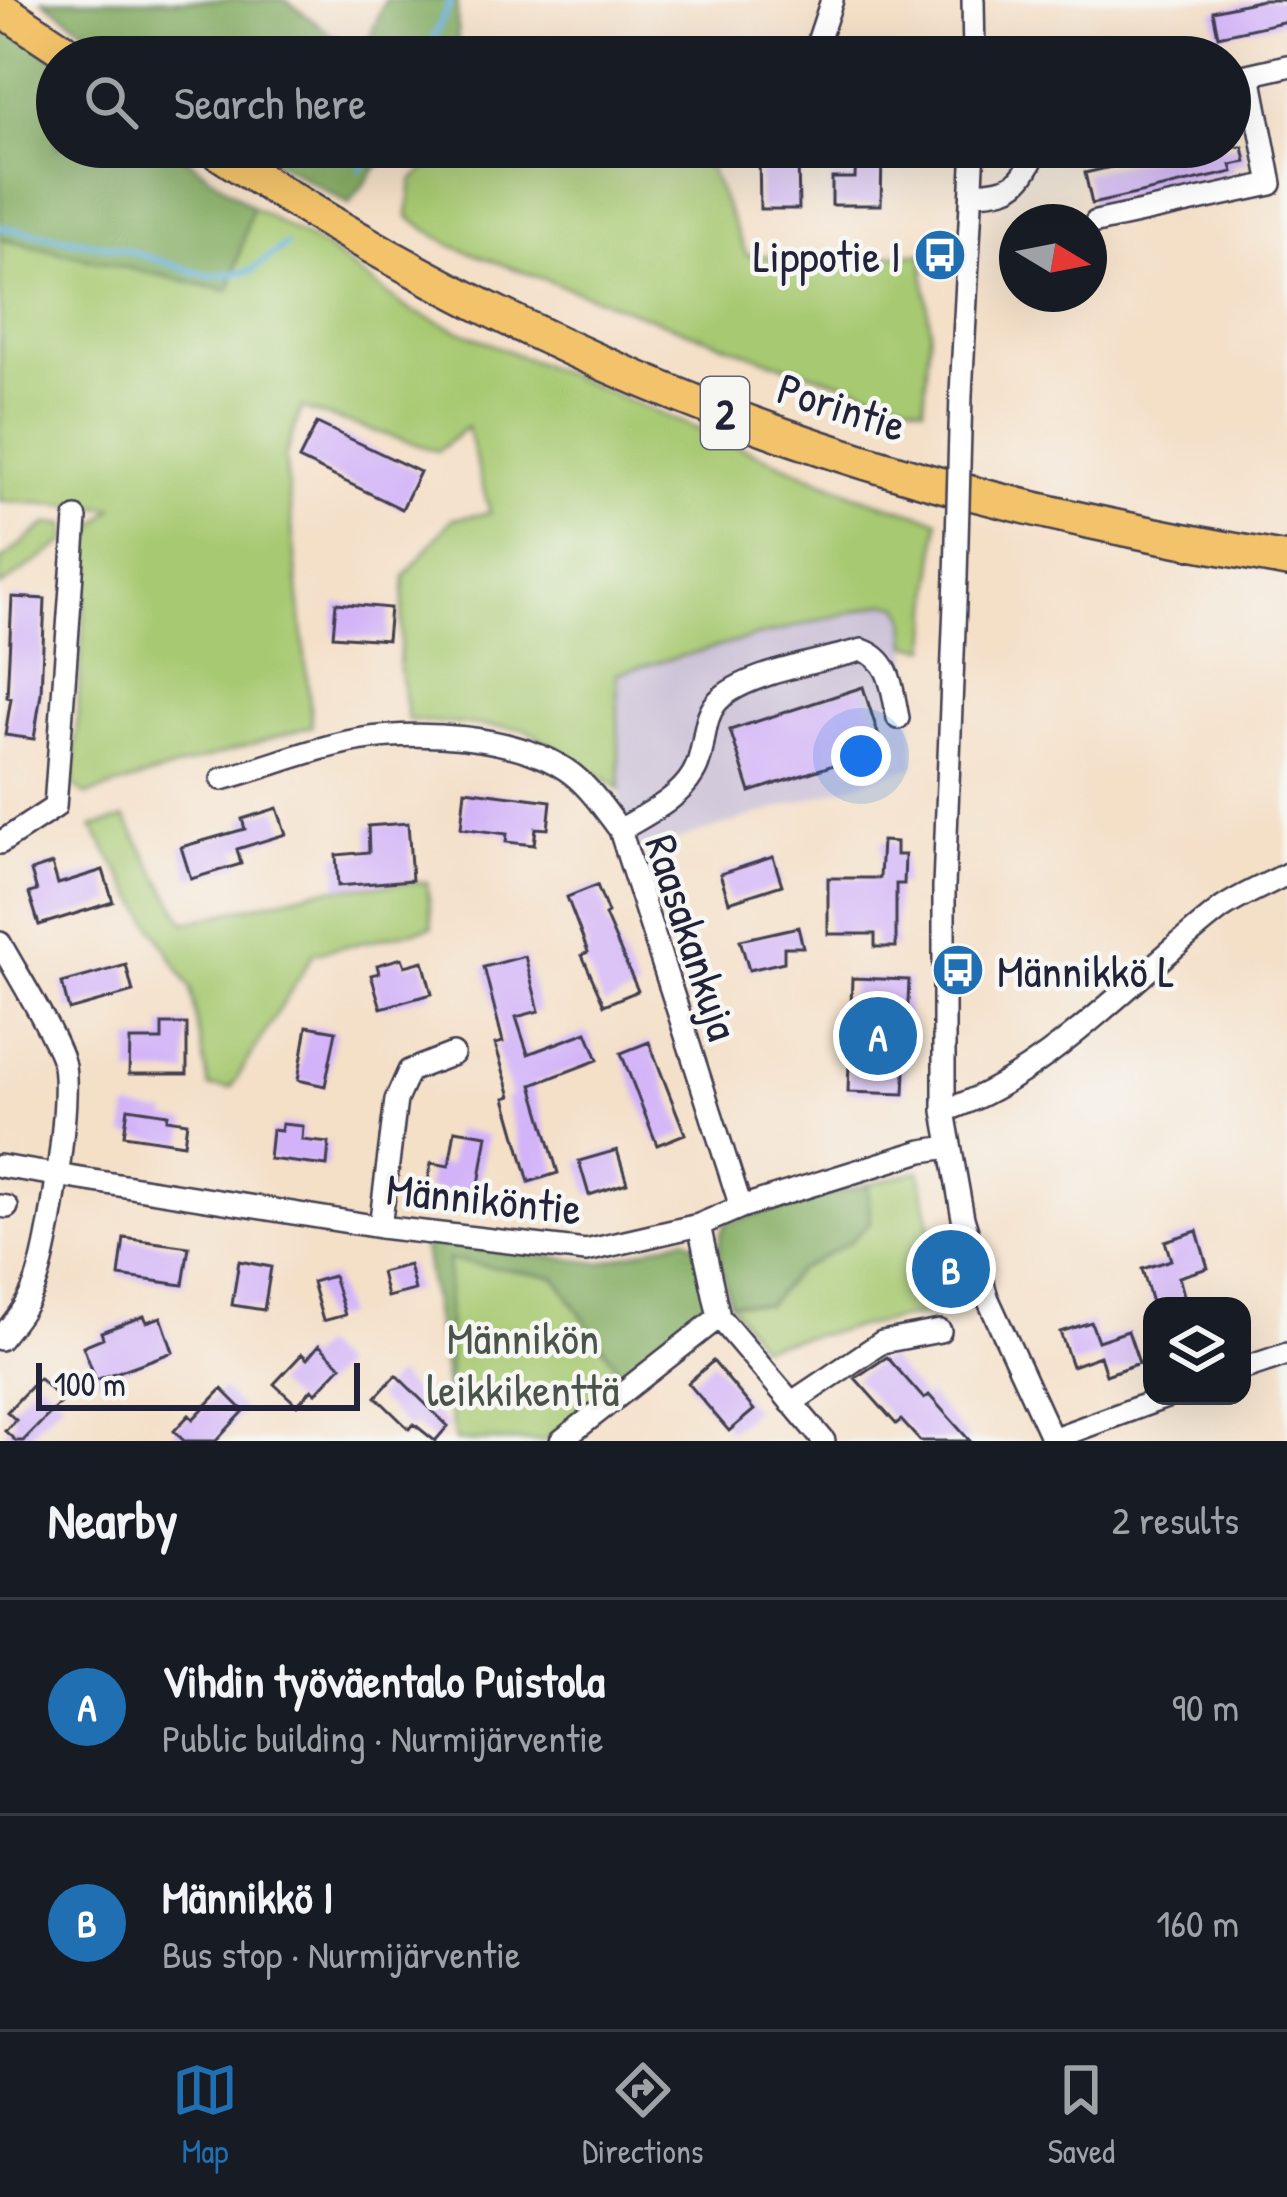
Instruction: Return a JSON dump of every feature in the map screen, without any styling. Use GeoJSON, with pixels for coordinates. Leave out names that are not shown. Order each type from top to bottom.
{"type":"FeatureCollection","features":[{"type":"Feature","properties":{"kind":"highway"},"geometry":{"type":"LineString","coordinates":[[0,8],[42,36]]}},
{"type":"Feature","properties":{"kind":"highway","name":"Porintie"},"geometry":{"type":"LineString","coordinates":[[244,168],[412,271],[518,326],[775,433],[899,473],[1048,512],[1287,560]]}},
{"type":"Feature","properties":{"kind":"street"},"geometry":{"type":"LineString","coordinates":[[820,36],[832,0]]}},
{"type":"Feature","properties":{"kind":"street"},"geometry":{"type":"LineString","coordinates":[[973,0],[974,36]]}},
{"type":"Feature","properties":{"kind":"street"},"geometry":{"type":"LineString","coordinates":[[1251,74],[1287,66]]}},
{"type":"Feature","properties":{"kind":"street"},"geometry":{"type":"LineString","coordinates":[[1107,220],[1279,182],[1251,107]]}},
{"type":"Feature","properties":{"kind":"street"},"geometry":{"type":"LineString","coordinates":[[974,168],[944,887],[944,1111],[963,1217],[987,1297],[1053,1440],[1145,1405]]}},
{"type":"Feature","properties":{"kind":"street"},"geometry":{"type":"LineString","coordinates":[[974,193],[1000,192],[1017,184],[1026,168]]}},
{"type":"Feature","properties":{"kind":"street"},"geometry":{"type":"LineString","coordinates":[[0,843],[55,807],[76,518]]}},
{"type":"Feature","properties":{"kind":"street"},"geometry":{"type":"LineString","coordinates":[[620,830],[675,796],[694,773],[707,718],[718,699],[742,685],[862,650],[877,655],[886,665],[898,718]]}},
{"type":"Feature","properties":{"kind":"street","name":"Raasakankuja"},"geometry":{"type":"LineString","coordinates":[[223,779],[347,742],[424,735],[509,746],[540,755],[571,773],[620,830],[741,1207]]}},
{"type":"Feature","properties":{"kind":"street"},"geometry":{"type":"LineString","coordinates":[[944,1111],[972,1102],[1049,1052],[1226,906],[1287,874]]}},
{"type":"Feature","properties":{"kind":"street"},"geometry":{"type":"LineString","coordinates":[[0,943],[64,1062],[57,1174],[36,1282],[22,1311],[0,1339]]}},
{"type":"Feature","properties":{"kind":"street"},"geometry":{"type":"LineString","coordinates":[[380,1227],[396,1100],[409,1071],[453,1054]]}},
{"type":"Feature","properties":{"kind":"street","name":"Männiköntie"},"geometry":{"type":"LineString","coordinates":[[0,1166],[380,1227],[586,1251],[699,1225],[741,1207],[922,1151],[949,1147]]}},
{"type":"Feature","properties":{"kind":"street"},"geometry":{"type":"LineString","coordinates":[[699,1225],[718,1317],[824,1441]]}},
{"type":"Feature","properties":{"kind":"street"},"geometry":{"type":"LineString","coordinates":[[561,1441],[718,1317]]}},
{"type":"Feature","properties":{"kind":"street"},"geometry":{"type":"LineString","coordinates":[[791,1403],[882,1342],[940,1331]]}},
{"type":"Feature","properties":{"kind":"street"},"geometry":{"type":"LineString","coordinates":[[1251,1366],[1287,1354]]}},
{"type":"Feature","properties":{"kind":"shaded area"},"geometry":{"type":"Polygon","coordinates":[[[886,603],[900,605],[906,617],[915,766],[641,851],[620,806],[616,673],[886,603]]]}},
{"type":"Feature","properties":{"kind":"green space"},"geometry":{"type":"Polygon","coordinates":[[[43,0],[286,0],[333,36],[94,36],[43,0]]]}},
{"type":"Feature","properties":{"kind":"green space"},"geometry":{"type":"Polygon","coordinates":[[[385,0],[457,0],[458,36],[370,36],[385,0]]]}},
{"type":"Feature","properties":{"kind":"green space"},"geometry":{"type":"Polygon","coordinates":[[[0,19],[36,46],[36,168],[199,168],[252,207],[229,291],[0,239],[0,19]]]}},
{"type":"Feature","properties":{"kind":"green space"},"geometry":{"type":"Polygon","coordinates":[[[287,168],[376,168],[349,204],[287,168]]]}},
{"type":"Feature","properties":{"kind":"green space"},"geometry":{"type":"Polygon","coordinates":[[[428,168],[709,168],[747,255],[808,259],[922,254],[930,327],[924,407],[776,363],[452,246],[408,217],[412,181],[428,168]]]}},
{"type":"Feature","properties":{"kind":"green space"},"geometry":{"type":"Polygon","coordinates":[[[252,207],[325,248],[409,310],[867,499],[938,520],[928,648],[908,645],[906,617],[900,606],[886,603],[617,673],[620,789],[525,729],[408,720],[399,665],[405,576],[452,519],[490,513],[467,427],[438,451],[301,408],[285,457],[312,726],[87,795],[73,786],[89,532],[113,508],[0,501],[0,239],[229,291],[252,207]]]}},
{"type":"Feature","properties":{"kind":"green space"},"geometry":{"type":"Polygon","coordinates":[[[47,524],[66,524],[66,541],[0,587],[0,561],[47,524]]]}},
{"type":"Feature","properties":{"kind":"green space"},"geometry":{"type":"Polygon","coordinates":[[[125,818],[185,923],[316,890],[427,882],[432,927],[314,953],[231,1088],[209,1087],[191,989],[92,827],[125,818]]]}},
{"type":"Feature","properties":{"kind":"green space"},"geometry":{"type":"Polygon","coordinates":[[[920,1171],[933,1245],[955,1308],[760,1346],[730,1302],[767,1305],[798,1270],[848,1243],[870,1223],[868,1184],[920,1171]]]}},
{"type":"Feature","properties":{"kind":"green space"},"geometry":{"type":"Polygon","coordinates":[[[868,1184],[870,1222],[848,1243],[798,1270],[767,1305],[730,1302],[719,1251],[726,1223],[868,1184]]]}},
{"type":"Feature","properties":{"kind":"green space"},"geometry":{"type":"Polygon","coordinates":[[[684,1238],[696,1246],[707,1304],[699,1322],[625,1379],[555,1277],[448,1260],[449,1407],[423,1241],[601,1263],[684,1238]]]}},
{"type":"Feature","properties":{"kind":"green space","name":"Männikön leikkikenttä"},"geometry":{"type":"Polygon","coordinates":[[[447,1259],[555,1277],[625,1379],[543,1441],[455,1441],[449,1407],[447,1259]]]}},
{"type":"Feature","properties":{"kind":"building"},"geometry":{"type":"Polygon","coordinates":[[[1262,0],[1287,0],[1287,21],[1218,36],[1213,11],[1262,0]]]}},
{"type":"Feature","properties":{"kind":"building"},"geometry":{"type":"Polygon","coordinates":[[[759,168],[798,168],[799,209],[760,209],[759,168]]]}},
{"type":"Feature","properties":{"kind":"building"},"geometry":{"type":"Polygon","coordinates":[[[855,168],[882,168],[881,205],[832,205],[832,178],[855,178],[855,168]]]}},
{"type":"Feature","properties":{"kind":"building"},"geometry":{"type":"Polygon","coordinates":[[[1107,168],[1232,168],[1233,172],[1092,204],[1085,173],[1107,168]]]}},
{"type":"Feature","properties":{"kind":"building"},"geometry":{"type":"Polygon","coordinates":[[[317,423],[420,472],[402,509],[299,459],[317,423]]]}},
{"type":"Feature","properties":{"kind":"building"},"geometry":{"type":"Polygon","coordinates":[[[12,597],[45,599],[34,739],[5,735],[11,698],[7,697],[12,597]]]}},
{"type":"Feature","properties":{"kind":"building"},"geometry":{"type":"Polygon","coordinates":[[[336,603],[390,608],[387,640],[333,636],[336,603]]]}},
{"type":"Feature","properties":{"kind":"building"},"geometry":{"type":"Polygon","coordinates":[[[863,687],[883,749],[750,792],[730,730],[863,687]]]}},
{"type":"Feature","properties":{"kind":"building"},"geometry":{"type":"Polygon","coordinates":[[[465,790],[551,801],[548,829],[536,828],[534,845],[506,842],[507,834],[461,828],[465,790]]]}},
{"type":"Feature","properties":{"kind":"building"},"geometry":{"type":"Polygon","coordinates":[[[277,808],[286,834],[237,849],[241,864],[191,879],[181,847],[245,829],[242,819],[277,808]]]}},
{"type":"Feature","properties":{"kind":"building"},"geometry":{"type":"Polygon","coordinates":[[[408,823],[412,880],[338,886],[336,855],[369,852],[368,826],[408,823]]]}},
{"type":"Feature","properties":{"kind":"building"},"geometry":{"type":"Polygon","coordinates":[[[882,841],[896,842],[896,855],[905,855],[904,884],[896,884],[896,947],[875,947],[875,934],[828,934],[828,878],[880,878],[882,841]]]}},
{"type":"Feature","properties":{"kind":"building"},"geometry":{"type":"Polygon","coordinates":[[[773,857],[782,885],[729,902],[720,874],[773,857]]]}},
{"type":"Feature","properties":{"kind":"building"},"geometry":{"type":"Polygon","coordinates":[[[52,864],[58,884],[103,870],[113,902],[39,925],[29,893],[37,891],[31,871],[52,864]]]}},
{"type":"Feature","properties":{"kind":"building"},"geometry":{"type":"Polygon","coordinates":[[[597,885],[638,991],[604,1005],[582,955],[588,952],[567,897],[597,885]]]}},
{"type":"Feature","properties":{"kind":"building"},"geometry":{"type":"Polygon","coordinates":[[[798,927],[803,947],[784,947],[784,962],[749,970],[740,940],[798,927]]]}},
{"type":"Feature","properties":{"kind":"building"},"geometry":{"type":"Polygon","coordinates":[[[525,956],[539,1011],[516,1017],[528,1054],[587,1032],[598,1060],[532,1085],[558,1173],[529,1182],[505,1098],[511,1096],[495,1044],[503,1042],[484,967],[525,956]]]}},
{"type":"Feature","properties":{"kind":"building"},"geometry":{"type":"Polygon","coordinates":[[[402,958],[405,966],[423,961],[432,994],[381,1008],[371,975],[379,973],[377,965],[402,958]]]}},
{"type":"Feature","properties":{"kind":"building"},"geometry":{"type":"Polygon","coordinates":[[[126,965],[133,992],[69,1010],[62,983],[126,965]]]}},
{"type":"Feature","properties":{"kind":"building"},"geometry":{"type":"Polygon","coordinates":[[[852,978],[909,980],[904,1094],[848,1092],[852,978]]]}},
{"type":"Feature","properties":{"kind":"building"},"geometry":{"type":"Polygon","coordinates":[[[162,1024],[187,1024],[187,1074],[129,1074],[130,1040],[162,1040],[162,1024]]]}},
{"type":"Feature","properties":{"kind":"building"},"geometry":{"type":"Polygon","coordinates":[[[307,1026],[336,1031],[325,1086],[298,1080],[307,1026]]]}},
{"type":"Feature","properties":{"kind":"building"},"geometry":{"type":"Polygon","coordinates":[[[649,1042],[685,1134],[657,1145],[621,1053],[649,1042]]]}},
{"type":"Feature","properties":{"kind":"building"},"geometry":{"type":"Polygon","coordinates":[[[128,1108],[187,1122],[184,1144],[124,1135],[128,1108]]]}},
{"type":"Feature","properties":{"kind":"building"},"geometry":{"type":"Polygon","coordinates":[[[282,1124],[303,1126],[302,1140],[329,1143],[327,1166],[269,1159],[272,1130],[281,1131],[282,1124]]]}},
{"type":"Feature","properties":{"kind":"building"},"geometry":{"type":"Polygon","coordinates":[[[455,1130],[487,1135],[477,1197],[427,1189],[431,1163],[449,1166],[455,1130]]]}},
{"type":"Feature","properties":{"kind":"building"},"geometry":{"type":"Polygon","coordinates":[[[617,1150],[627,1183],[589,1195],[579,1161],[617,1150]]]}},
{"type":"Feature","properties":{"kind":"building"},"geometry":{"type":"Polygon","coordinates":[[[1197,1231],[1208,1268],[1179,1277],[1185,1297],[1150,1297],[1142,1269],[1171,1260],[1165,1241],[1197,1231]]]}},
{"type":"Feature","properties":{"kind":"building"},"geometry":{"type":"Polygon","coordinates":[[[124,1238],[189,1247],[183,1285],[119,1276],[124,1238]]]}},
{"type":"Feature","properties":{"kind":"building"},"geometry":{"type":"Polygon","coordinates":[[[239,1261],[271,1267],[264,1310],[232,1305],[239,1261]]]}},
{"type":"Feature","properties":{"kind":"building"},"geometry":{"type":"Polygon","coordinates":[[[409,1265],[415,1290],[387,1297],[381,1272],[409,1265]]]}},
{"type":"Feature","properties":{"kind":"building"},"geometry":{"type":"Polygon","coordinates":[[[333,1276],[345,1315],[323,1321],[312,1282],[333,1276]]]}},
{"type":"Feature","properties":{"kind":"building"},"geometry":{"type":"Polygon","coordinates":[[[144,1316],[147,1322],[161,1317],[173,1352],[96,1380],[83,1346],[103,1338],[101,1332],[144,1316]]]}},
{"type":"Feature","properties":{"kind":"building"},"geometry":{"type":"Polygon","coordinates":[[[1091,1322],[1098,1341],[1128,1331],[1139,1363],[1106,1375],[1100,1356],[1072,1366],[1060,1332],[1091,1322]]]}},
{"type":"Feature","properties":{"kind":"building"},"geometry":{"type":"Polygon","coordinates":[[[319,1345],[341,1366],[316,1393],[312,1389],[297,1405],[274,1384],[302,1354],[307,1359],[319,1345]]]}},
{"type":"Feature","properties":{"kind":"building"},"geometry":{"type":"Polygon","coordinates":[[[887,1357],[970,1441],[920,1441],[901,1420],[896,1424],[855,1378],[887,1357]]]}},
{"type":"Feature","properties":{"kind":"building"},"geometry":{"type":"Polygon","coordinates":[[[713,1361],[754,1410],[729,1431],[688,1383],[713,1361]]]}},
{"type":"Feature","properties":{"kind":"building"},"geometry":{"type":"Polygon","coordinates":[[[396,1375],[448,1426],[435,1441],[414,1424],[409,1429],[376,1397],[396,1375]]]}},
{"type":"Feature","properties":{"kind":"building"},"geometry":{"type":"Polygon","coordinates":[[[39,1378],[62,1401],[23,1441],[16,1441],[5,1431],[16,1420],[7,1412],[39,1378]]]}},
{"type":"Feature","properties":{"kind":"building"},"geometry":{"type":"Polygon","coordinates":[[[222,1389],[244,1411],[216,1441],[184,1441],[174,1431],[222,1389]]]}},
{"type":"Feature","properties":{"kind":"waterway"},"geometry":{"type":"LineString","coordinates":[[435,36],[451,0]]}},
{"type":"Feature","properties":{"kind":"waterway"},"geometry":{"type":"LineString","coordinates":[[0,227],[119,248],[209,276],[251,271],[286,245]]}},
{"type":"Feature","properties":{"kind":"place","name":"Lippotie I"},"geometry":{"type":"Point","coordinates":[940,255]}},
{"type":"Feature","properties":{"kind":"place","name":"Männikkö L"},"geometry":{"type":"Point","coordinates":[958,970]}},
{"type":"Feature","properties":{"kind":"place","name":"Vihdin työväentalo Puistola"},"geometry":{"type":"Point","coordinates":[878,1036]}},
{"type":"Feature","properties":{"kind":"place","name":"Männikkö I"},"geometry":{"type":"Point","coordinates":[951,1269]}}]}
